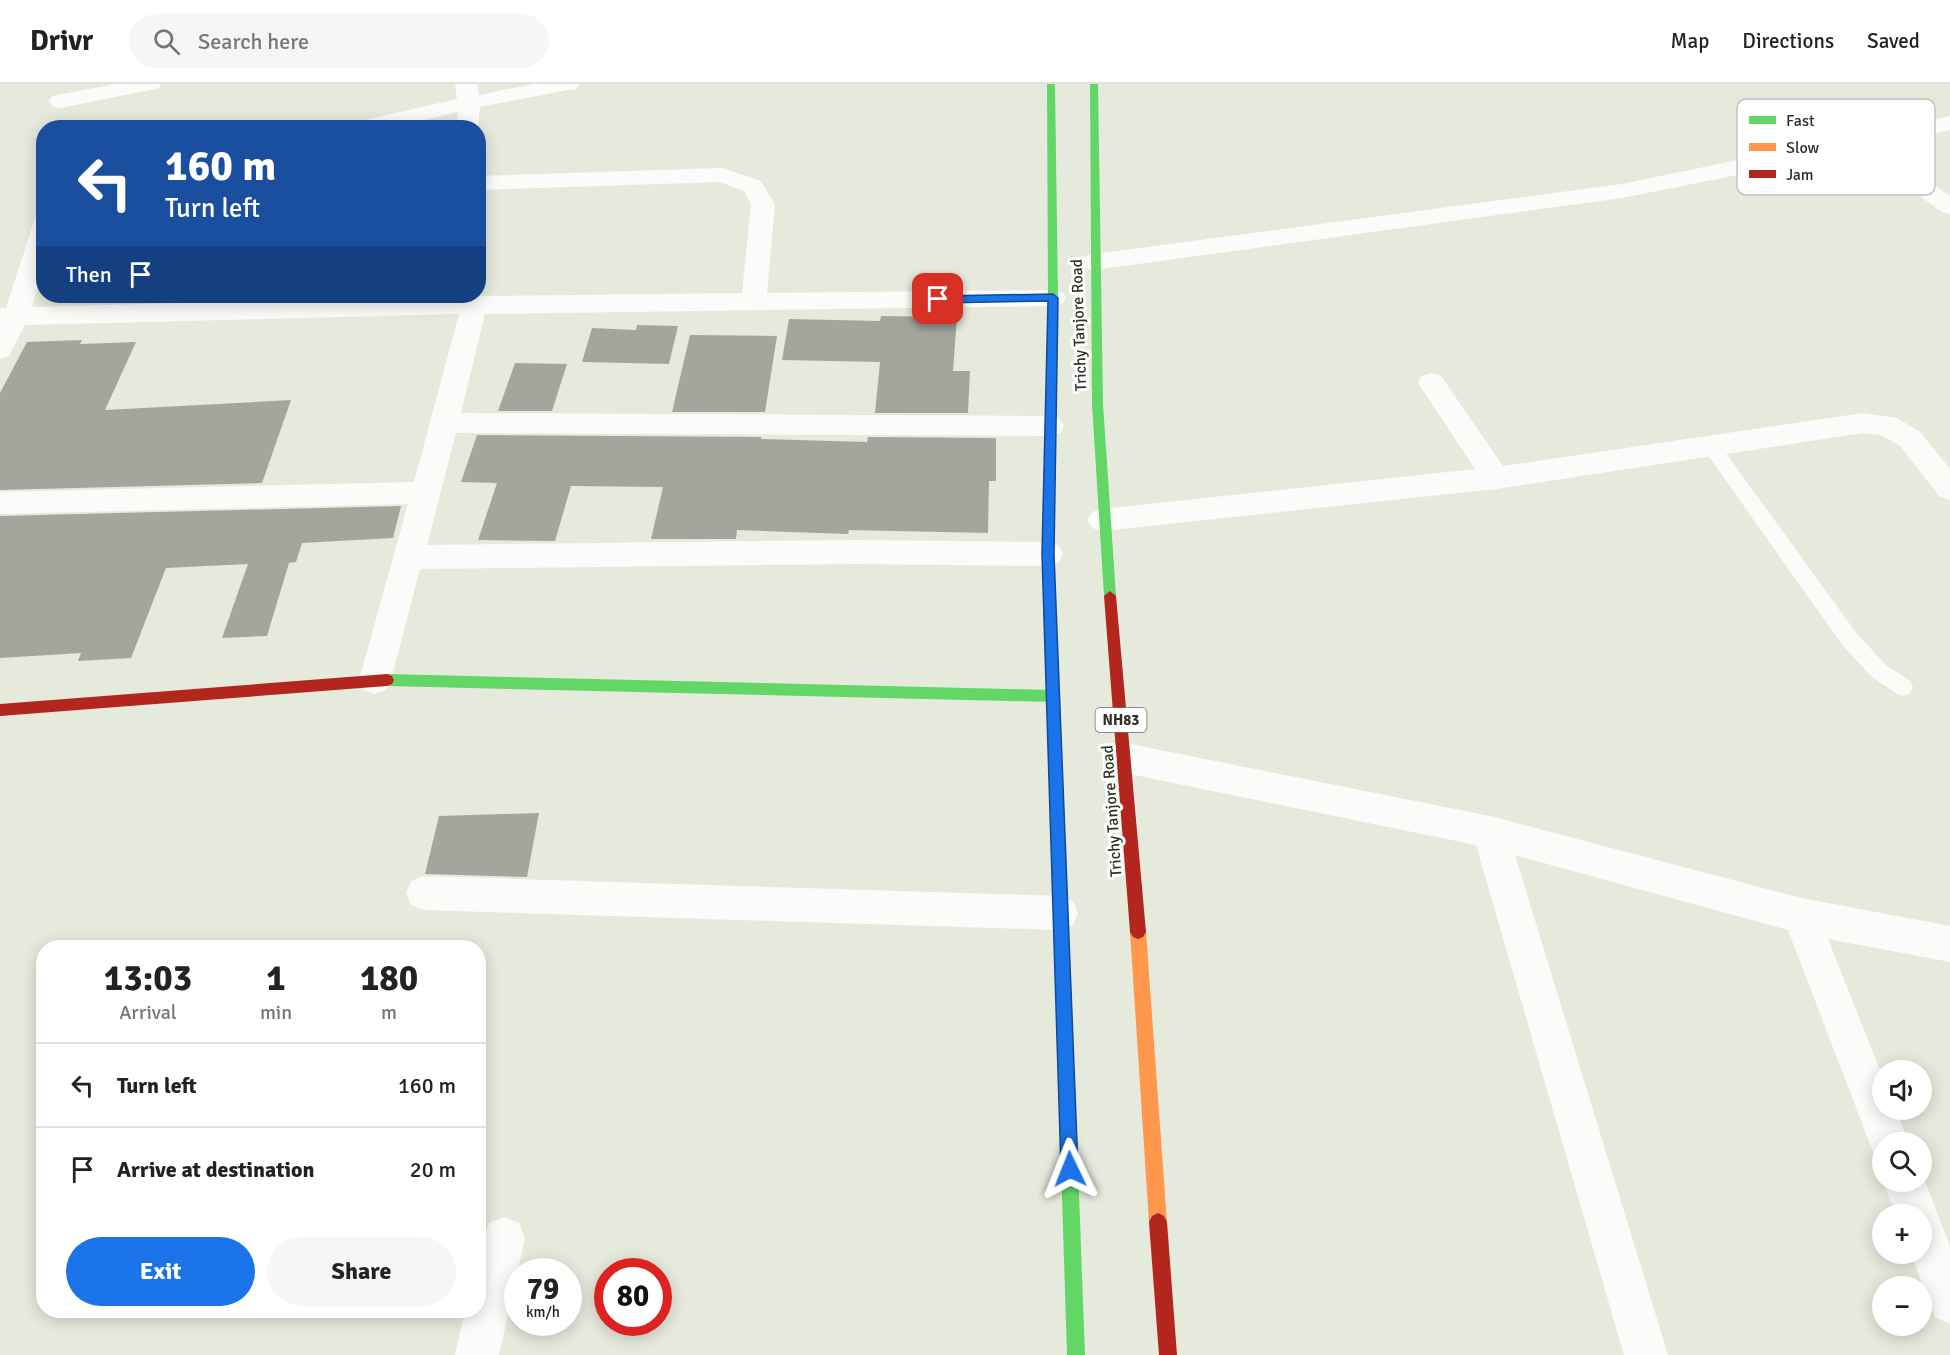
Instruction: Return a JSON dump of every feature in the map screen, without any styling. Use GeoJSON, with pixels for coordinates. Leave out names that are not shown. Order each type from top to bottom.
{"type":"FeatureCollection","features":[{"type":"Feature","properties":{"kind":"main road","name":"Trichy Tanjore Road"},"geometry":{"type":"LineString","coordinates":[[1051,84],[1053,298],[1048,554],[1076,1355]]}},
{"type":"Feature","properties":{"kind":"main road","name":"Trichy Tanjore Road"},"geometry":{"type":"LineString","coordinates":[[1094,84],[1094,262],[1102,520],[1125,758],[1168,1355]]}},
{"type":"Feature","properties":{"kind":"main road"},"geometry":{"type":"LineString","coordinates":[[0,710],[375,680],[1053,696]]}},
{"type":"Feature","properties":{"kind":"street"},"geometry":{"type":"LineString","coordinates":[[60,101],[150,84]]}},
{"type":"Feature","properties":{"kind":"street"},"geometry":{"type":"LineString","coordinates":[[385,120],[468,94],[568,84]]}},
{"type":"Feature","properties":{"kind":"street"},"geometry":{"type":"LineString","coordinates":[[468,94],[468,120]]}},
{"type":"Feature","properties":{"kind":"street"},"geometry":{"type":"LineString","coordinates":[[1935,126],[1950,123]]}},
{"type":"Feature","properties":{"kind":"street"},"geometry":{"type":"LineString","coordinates":[[1094,262],[1622,191],[1737,168]]}},
{"type":"Feature","properties":{"kind":"street"},"geometry":{"type":"LineString","coordinates":[[486,183],[722,175],[753,186],[763,205],[754,302]]}},
{"type":"Feature","properties":{"kind":"street"},"geometry":{"type":"LineString","coordinates":[[1934,195],[1950,207]]}},
{"type":"Feature","properties":{"kind":"street"},"geometry":{"type":"LineString","coordinates":[[0,350],[9,317],[36,242]]}},
{"type":"Feature","properties":{"kind":"street"},"geometry":{"type":"LineString","coordinates":[[461,303],[474,305],[1053,298]]}},
{"type":"Feature","properties":{"kind":"street"},"geometry":{"type":"LineString","coordinates":[[9,317],[365,303]]}},
{"type":"Feature","properties":{"kind":"street"},"geometry":{"type":"LineString","coordinates":[[375,680],[445,423],[474,305]]}},
{"type":"Feature","properties":{"kind":"street"},"geometry":{"type":"LineString","coordinates":[[1431,383],[1496,478]]}},
{"type":"Feature","properties":{"kind":"street"},"geometry":{"type":"LineString","coordinates":[[445,423],[1050,426]]}},
{"type":"Feature","properties":{"kind":"street"},"geometry":{"type":"LineString","coordinates":[[1102,520],[1496,478],[1863,423],[1887,425],[1910,439],[1950,489]]}},
{"type":"Feature","properties":{"kind":"street"},"geometry":{"type":"LineString","coordinates":[[0,503],[426,493]]}},
{"type":"Feature","properties":{"kind":"street"},"geometry":{"type":"LineString","coordinates":[[409,557],[856,552],[1048,554]]}},
{"type":"Feature","properties":{"kind":"street"},"geometry":{"type":"LineString","coordinates":[[1125,758],[1490,832],[1801,915],[1950,944]]}},
{"type":"Feature","properties":{"kind":"street"},"geometry":{"type":"LineString","coordinates":[[1490,832],[1646,1355]]}},
{"type":"Feature","properties":{"kind":"street"},"geometry":{"type":"LineString","coordinates":[[424,893],[1060,913]]}},
{"type":"Feature","properties":{"kind":"street"},"geometry":{"type":"LineString","coordinates":[[1801,915],[1885,1132]]}},
{"type":"Feature","properties":{"kind":"street"},"geometry":{"type":"LineString","coordinates":[[486,1316],[504,1238]]}},
{"type":"Feature","properties":{"kind":"street"},"geometry":{"type":"LineString","coordinates":[[1932,1254],[1950,1302]]}},
{"type":"Feature","properties":{"kind":"street"},"geometry":{"type":"LineString","coordinates":[[477,1355],[486,1318]]}},
{"type":"Feature","properties":{"kind":"lane"},"geometry":{"type":"LineString","coordinates":[[1711,446],[1850,640],[1880,671],[1903,687]]}},
{"type":"Feature","properties":{"kind":"building"},"geometry":{"type":"Polygon","coordinates":[[[881,316],[957,317],[953,371],[970,371],[968,413],[875,413],[880,362],[782,360],[789,319],[880,321],[881,316]]]}},
{"type":"Feature","properties":{"kind":"building"},"geometry":{"type":"Polygon","coordinates":[[[637,325],[678,326],[669,364],[582,362],[592,328],[636,330],[637,325]]]}},
{"type":"Feature","properties":{"kind":"building"},"geometry":{"type":"Polygon","coordinates":[[[690,335],[777,336],[765,412],[672,412],[690,335]]]}},
{"type":"Feature","properties":{"kind":"building"},"geometry":{"type":"Polygon","coordinates":[[[82,340],[80,344],[136,342],[105,410],[291,400],[262,483],[0,490],[0,393],[27,342],[82,340]]]}},
{"type":"Feature","properties":{"kind":"building"},"geometry":{"type":"Polygon","coordinates":[[[515,363],[567,364],[552,411],[498,411],[515,363]]]}},
{"type":"Feature","properties":{"kind":"building"},"geometry":{"type":"Polygon","coordinates":[[[477,435],[761,437],[761,439],[867,442],[868,437],[996,438],[996,481],[989,481],[988,533],[849,530],[848,534],[737,530],[736,539],[651,539],[663,487],[571,486],[555,541],[478,540],[497,483],[461,482],[477,435]]]}},
{"type":"Feature","properties":{"kind":"building"},"geometry":{"type":"Polygon","coordinates":[[[401,506],[393,538],[302,543],[296,562],[289,563],[267,636],[222,638],[248,564],[166,568],[131,658],[78,661],[81,653],[0,658],[0,516],[401,506]]]}},
{"type":"Feature","properties":{"kind":"building"},"geometry":{"type":"Polygon","coordinates":[[[539,813],[527,877],[425,874],[439,816],[539,813]]]}},
{"type":"Feature","properties":{"kind":"traffic: fast"},"geometry":{"type":"LineString","coordinates":[[1050,624],[1048,554],[1053,298],[1051,84]]}},
{"type":"Feature","properties":{"kind":"traffic: fast"},"geometry":{"type":"LineString","coordinates":[[1094,84],[1098,404],[1110,596]]}},
{"type":"Feature","properties":{"kind":"traffic: fast"},"geometry":{"type":"LineString","coordinates":[[387,680],[1053,696]]}},
{"type":"Feature","properties":{"kind":"traffic: fast"},"geometry":{"type":"LineString","coordinates":[[1064,1007],[1076,1355]]}},
{"type":"Feature","properties":{"kind":"traffic: slow"},"geometry":{"type":"LineString","coordinates":[[1050,624],[1064,1007]]}},
{"type":"Feature","properties":{"kind":"traffic: slow"},"geometry":{"type":"LineString","coordinates":[[1138,932],[1158,1222]]}},
{"type":"Feature","properties":{"kind":"traffic: jam"},"geometry":{"type":"LineString","coordinates":[[1110,596],[1138,932]]}},
{"type":"Feature","properties":{"kind":"traffic: jam"},"geometry":{"type":"LineString","coordinates":[[0,710],[387,680]]}},
{"type":"Feature","properties":{"kind":"traffic: jam"},"geometry":{"type":"LineString","coordinates":[[1158,1222],[1168,1355]]}},
{"type":"Feature","properties":{"kind":"route"},"geometry":{"type":"LineString","coordinates":[[938,299],[1053,298],[1048,554],[1070,1169]]}}]}
